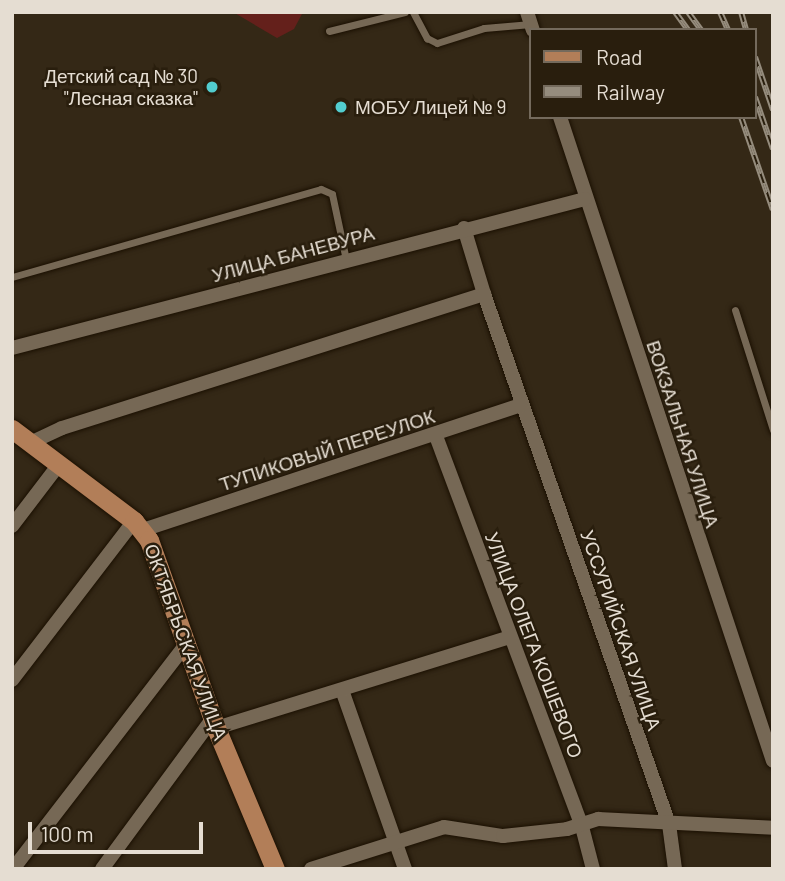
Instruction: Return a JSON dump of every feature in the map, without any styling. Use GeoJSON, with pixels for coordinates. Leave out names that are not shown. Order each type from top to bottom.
{"type":"FeatureCollection","features":[{"type":"Feature","properties":{"kind":"main road","name":"ОКТЯБРЬСКАЯ УЛИЦА"},"geometry":{"type":"LineString","coordinates":[[12,429],[60,463],[138,526],[275,869]]}},
{"type":"Feature","properties":{"kind":"street","name":"ВОКЗАЛЬНАЯ УЛИЦА"},"geometry":{"type":"LineString","coordinates":[[561,119],[585,200],[773,761]]}},
{"type":"Feature","properties":{"kind":"street","name":"УЛИЦА БАНЕВУРА"},"geometry":{"type":"LineString","coordinates":[[12,348],[464,228],[585,200]]}},
{"type":"Feature","properties":{"kind":"street","name":"УССУРИЙСКАЯ УЛИЦА"},"geometry":{"type":"LineString","coordinates":[[464,228],[522,405],[669,824],[675,869]]}},
{"type":"Feature","properties":{"kind":"street"},"geometry":{"type":"LineString","coordinates":[[30,443],[62,428],[484,294]]}},
{"type":"Feature","properties":{"kind":"street","name":"ТУПИКОВЫЙ ПЕРЕУЛОК"},"geometry":{"type":"LineString","coordinates":[[138,526],[436,436],[522,405]]}},
{"type":"Feature","properties":{"kind":"street","name":"УЛИЦА ОЛЕГА КОШЕВОГО"},"geometry":{"type":"LineString","coordinates":[[436,436],[581,823],[593,869]]}},
{"type":"Feature","properties":{"kind":"street"},"geometry":{"type":"LineString","coordinates":[[12,526],[60,463]]}},
{"type":"Feature","properties":{"kind":"street"},"geometry":{"type":"LineString","coordinates":[[12,680],[138,526]]}},
{"type":"Feature","properties":{"kind":"street"},"geometry":{"type":"LineString","coordinates":[[102,869],[215,723],[342,690],[510,637]]}},
{"type":"Feature","properties":{"kind":"street"},"geometry":{"type":"LineString","coordinates":[[13,869],[186,644]]}},
{"type":"Feature","properties":{"kind":"street"},"geometry":{"type":"LineString","coordinates":[[342,690],[405,869]]}},
{"type":"Feature","properties":{"kind":"street"},"geometry":{"type":"LineString","coordinates":[[311,869],[444,827],[503,836],[567,829],[598,819],[773,828]]}},
{"type":"Feature","properties":{"kind":"lane"},"geometry":{"type":"LineString","coordinates":[[329,31],[405,12]]}},
{"type":"Feature","properties":{"kind":"lane"},"geometry":{"type":"LineString","coordinates":[[413,12],[427,38],[437,43],[484,28],[531,22]]}},
{"type":"Feature","properties":{"kind":"lane"},"geometry":{"type":"LineString","coordinates":[[12,277],[321,189],[332,194],[346,260]]}},
{"type":"Feature","properties":{"kind":"lane"},"geometry":{"type":"LineString","coordinates":[[734,310],[773,430]]}},
{"type":"Feature","properties":{"kind":"shaded area"},"geometry":{"type":"Polygon","coordinates":[[[233,12],[303,12],[294,29],[277,38],[233,12]]]}},
{"type":"Feature","properties":{"kind":"railway"},"geometry":{"type":"LineString","coordinates":[[675,12],[687,28]]}},
{"type":"Feature","properties":{"kind":"railway"},"geometry":{"type":"LineString","coordinates":[[688,12],[700,28]]}},
{"type":"Feature","properties":{"kind":"railway"},"geometry":{"type":"LineString","coordinates":[[720,12],[727,28]]}},
{"type":"Feature","properties":{"kind":"railway"},"geometry":{"type":"LineString","coordinates":[[741,12],[745,28]]}},
{"type":"Feature","properties":{"kind":"railway"},"geometry":{"type":"LineString","coordinates":[[757,63],[773,110]]}},
{"type":"Feature","properties":{"kind":"railway"},"geometry":{"type":"LineString","coordinates":[[757,103],[773,149]]}},
{"type":"Feature","properties":{"kind":"railway"},"geometry":{"type":"LineString","coordinates":[[742,119],[773,210]]}},
{"type":"Feature","properties":{"kind":"place","name":"Детский сад № 30 \"Лесная сказка\""},"geometry":{"type":"Point","coordinates":[212,87]}},
{"type":"Feature","properties":{"kind":"place","name":"МОБУ Лицей № 9"},"geometry":{"type":"Point","coordinates":[341,107]}}]}
